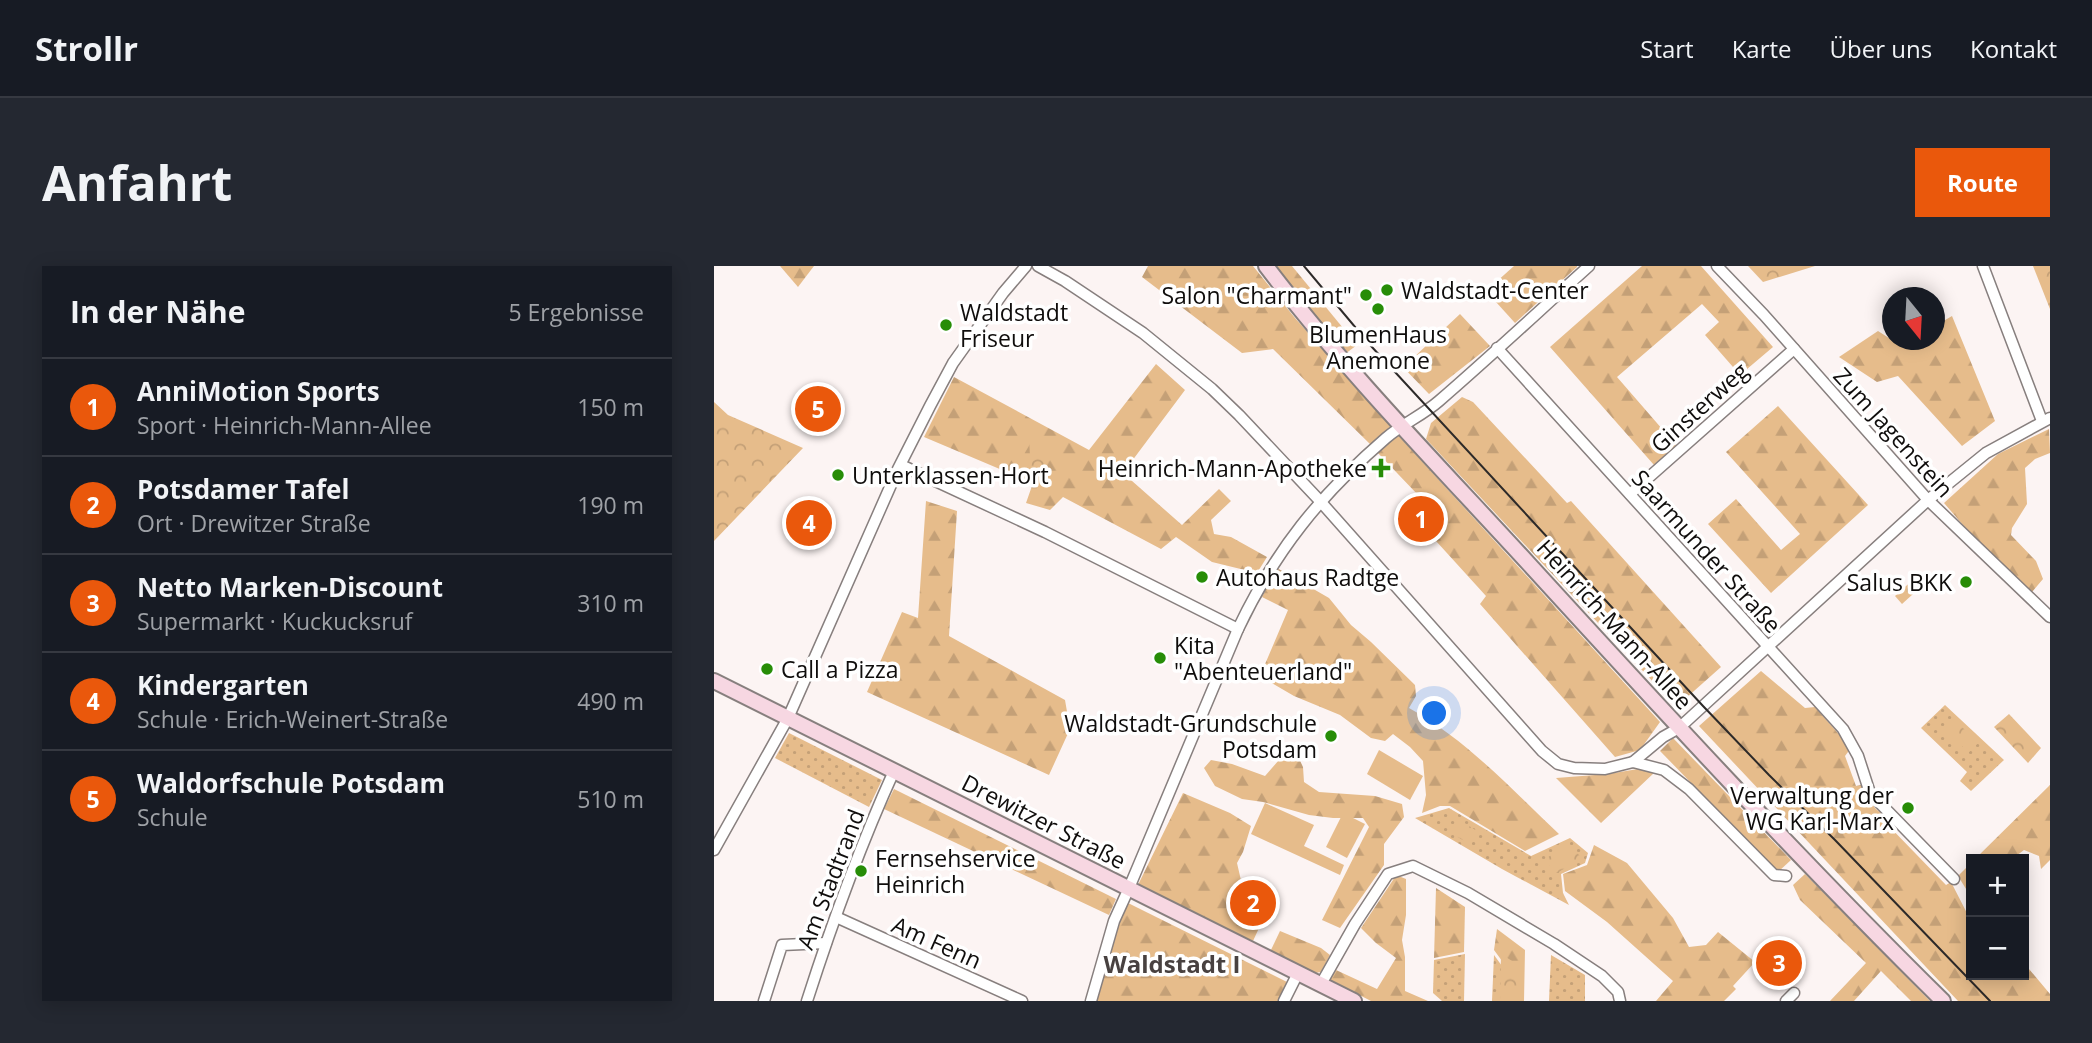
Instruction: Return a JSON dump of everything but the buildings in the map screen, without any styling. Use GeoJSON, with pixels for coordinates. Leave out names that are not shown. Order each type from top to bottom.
{"type":"FeatureCollection","features":[{"type":"Feature","properties":{"kind":"main road","name":"Heinrich-Mann-Allee"},"geometry":{"type":"LineString","coordinates":[[1266,266],[1301,312],[1403,427],[1679,728],[1807,865],[1943,1001]]}},
{"type":"Feature","properties":{"kind":"main road","name":"Drewitzer Straße"},"geometry":{"type":"LineString","coordinates":[[714,681],[1354,1001]]}},
{"type":"Feature","properties":{"kind":"street"},"geometry":{"type":"LineString","coordinates":[[714,850],[788,718],[901,465],[953,363],[1003,293],[1026,266]]}},
{"type":"Feature","properties":{"kind":"street"},"geometry":{"type":"LineString","coordinates":[[1038,266],[1118,316],[1166,351],[1239,415],[1321,501],[1542,751],[1558,764],[1574,768],[1605,769],[1633,762],[1663,737],[1679,728],[1928,500],[1986,453],[2046,419],[1983,266]]}},
{"type":"Feature","properties":{"kind":"street"},"geometry":{"type":"LineString","coordinates":[[1091,1001],[1114,921],[1237,629],[1257,589],[1293,534],[1321,501],[1386,438],[1429,409],[1589,266]]}},
{"type":"Feature","properties":{"kind":"street","name":"Zum Jagenstein"},"geometry":{"type":"LineString","coordinates":[[1717,266],[1928,500],[2050,617]]}},
{"type":"Feature","properties":{"kind":"street","name":"Saarmunder Straße"},"geometry":{"type":"LineString","coordinates":[[1497,348],[1843,729],[1858,756],[1870,793],[1954,879]]}},
{"type":"Feature","properties":{"kind":"street","name":"Ginsterweg"},"geometry":{"type":"LineString","coordinates":[[1630,494],[1794,349]]}},
{"type":"Feature","properties":{"kind":"street"},"geometry":{"type":"LineString","coordinates":[[901,465],[1045,532],[1237,629]]}},
{"type":"Feature","properties":{"kind":"street"},"geometry":{"type":"LineString","coordinates":[[1633,762],[1664,770],[1689,789],[1774,875],[1786,876]]}},
{"type":"Feature","properties":{"kind":"street","name":"Am Stadtrand"},"geometry":{"type":"LineString","coordinates":[[807,1001],[864,838],[894,771]]}},
{"type":"Feature","properties":{"kind":"street"},"geometry":{"type":"LineString","coordinates":[[1321,984],[1355,924],[1388,874],[1413,866],[1468,893],[1554,944],[1602,976],[1618,992],[1620,1001]]}},
{"type":"Feature","properties":{"kind":"street","name":"Am Fenn"},"geometry":{"type":"LineString","coordinates":[[836,917],[1022,1001]]}},
{"type":"Feature","properties":{"kind":"street"},"geometry":{"type":"LineString","coordinates":[[764,1001],[782,945],[826,943]]}},
{"type":"Feature","properties":{"kind":"street"},"geometry":{"type":"LineString","coordinates":[[1284,1001],[1298,973]]}},
{"type":"Feature","properties":{"kind":"green space"},"geometry":{"type":"Polygon","coordinates":[[[780,266],[814,266],[798,287],[780,266]]]}},
{"type":"Feature","properties":{"kind":"green space"},"geometry":{"type":"Polygon","coordinates":[[[1148,266],[1253,266],[1295,318],[1391,426],[1371,445],[1273,349],[1242,353],[1142,277],[1148,266]]]}},
{"type":"Feature","properties":{"kind":"green space"},"geometry":{"type":"Polygon","coordinates":[[[1274,266],[1292,266],[1357,345],[1345,354],[1274,266]]]}},
{"type":"Feature","properties":{"kind":"green space"},"geometry":{"type":"Polygon","coordinates":[[[1514,266],[1577,267],[1515,323],[1486,291],[1514,266]]]}},
{"type":"Feature","properties":{"kind":"green space"},"geometry":{"type":"Polygon","coordinates":[[[1642,266],[1701,266],[1773,347],[1740,375],[1705,335],[1719,322],[1702,304],[1617,377],[1676,445],[1654,465],[1550,347],[1642,266]]]}},
{"type":"Feature","properties":{"kind":"green space"},"geometry":{"type":"Polygon","coordinates":[[[1748,266],[1815,266],[1763,282],[1748,266]]]}},
{"type":"Feature","properties":{"kind":"green space"},"geometry":{"type":"Polygon","coordinates":[[[2033,266],[2050,266],[2050,309],[2033,266]]]}},
{"type":"Feature","properties":{"kind":"green space"},"geometry":{"type":"Polygon","coordinates":[[[1460,314],[1490,346],[1429,394],[1397,361],[1406,353],[1412,359],[1460,314]]]}},
{"type":"Feature","properties":{"kind":"green space"},"geometry":{"type":"Polygon","coordinates":[[[1952,316],[1995,421],[1962,446],[1898,376],[1877,382],[1839,357],[1878,331],[1882,334],[1882,350],[1945,350],[1945,320],[1952,316]]]}},
{"type":"Feature","properties":{"kind":"green space"},"geometry":{"type":"Polygon","coordinates":[[[1156,364],[1185,390],[1123,473],[1182,525],[1219,489],[1231,501],[1211,520],[1214,534],[1231,537],[1267,557],[1257,573],[1212,562],[1176,537],[1161,549],[1063,497],[1050,510],[1026,503],[1033,483],[924,437],[954,377],[1089,450],[1156,364]]]}},
{"type":"Feature","properties":{"kind":"green space"},"geometry":{"type":"Polygon","coordinates":[[[1462,397],[1473,402],[1567,503],[1571,501],[1721,667],[1685,699],[1670,700],[1426,439],[1431,423],[1462,397]]]}},
{"type":"Feature","properties":{"kind":"green space"},"geometry":{"type":"Polygon","coordinates":[[[714,402],[728,415],[803,448],[714,541],[714,402]]]}},
{"type":"Feature","properties":{"kind":"green space"},"geometry":{"type":"Polygon","coordinates":[[[1778,406],[1868,505],[1771,593],[1708,524],[1736,499],[1781,550],[1800,534],[1726,452],[1778,406]]]}},
{"type":"Feature","properties":{"kind":"green space"},"geometry":{"type":"Polygon","coordinates":[[[2049,429],[2050,453],[2035,459],[2025,468],[2027,504],[2012,528],[2011,535],[2036,561],[2043,579],[2032,592],[1982,547],[1944,503],[1998,454],[2049,429]]]}},
{"type":"Feature","properties":{"kind":"green space"},"geometry":{"type":"Polygon","coordinates":[[[1397,434],[1660,722],[1640,750],[1615,757],[1480,604],[1486,596],[1426,530],[1439,517],[1377,452],[1397,434]]]}},
{"type":"Feature","properties":{"kind":"green space"},"geometry":{"type":"Polygon","coordinates":[[[1029,437],[1052,474],[1031,476],[1029,437]]]}},
{"type":"Feature","properties":{"kind":"green space"},"geometry":{"type":"Polygon","coordinates":[[[926,501],[957,511],[949,636],[1065,700],[1070,729],[1049,775],[867,692],[902,612],[918,618],[926,501]]]}},
{"type":"Feature","properties":{"kind":"green space"},"geometry":{"type":"Polygon","coordinates":[[[1277,568],[1329,598],[1351,625],[1415,685],[1416,696],[1409,708],[1469,750],[1559,834],[1525,851],[1450,806],[1440,806],[1422,813],[1426,795],[1423,761],[1410,747],[1393,734],[1385,741],[1371,738],[1340,715],[1294,696],[1260,676],[1288,610],[1262,597],[1277,568]]]}},
{"type":"Feature","properties":{"kind":"green space"},"geometry":{"type":"Polygon","coordinates":[[[1916,577],[1923,585],[1902,604],[1895,596],[1916,577]]]}},
{"type":"Feature","properties":{"kind":"green space"},"geometry":{"type":"Polygon","coordinates":[[[1761,671],[1805,708],[1815,707],[1851,748],[1845,756],[1856,786],[1865,784],[1872,803],[1878,811],[1887,816],[1885,822],[1946,885],[1951,882],[1966,911],[1966,980],[2029,980],[2029,969],[2050,994],[2050,1001],[1958,1001],[1699,726],[1761,671]]]}},
{"type":"Feature","properties":{"kind":"green space"},"geometry":{"type":"Polygon","coordinates":[[[1945,705],[2004,760],[1971,791],[1960,781],[1967,772],[1921,728],[1945,705]]]}},
{"type":"Feature","properties":{"kind":"green space"},"geometry":{"type":"Polygon","coordinates":[[[2009,714],[2041,748],[2028,763],[1994,727],[2009,714]]]}},
{"type":"Feature","properties":{"kind":"green space"},"geometry":{"type":"Polygon","coordinates":[[[1953,718],[1978,743],[1969,752],[1941,729],[1953,718]]]}},
{"type":"Feature","properties":{"kind":"green space"},"geometry":{"type":"Polygon","coordinates":[[[789,733],[882,780],[869,807],[775,758],[789,733]]]}},
{"type":"Feature","properties":{"kind":"green space"},"geometry":{"type":"Polygon","coordinates":[[[1673,738],[1791,860],[1778,872],[1660,751],[1673,738]]]}},
{"type":"Feature","properties":{"kind":"green space"},"geometry":{"type":"Polygon","coordinates":[[[1294,748],[1303,767],[1304,782],[1319,792],[1375,796],[1402,804],[1404,817],[1384,844],[1384,865],[1340,928],[1322,920],[1369,827],[1363,818],[1309,815],[1242,799],[1215,786],[1204,768],[1211,760],[1232,764],[1265,776],[1294,748]]]}},
{"type":"Feature","properties":{"kind":"green space"},"geometry":{"type":"Polygon","coordinates":[[[1379,750],[1423,776],[1410,800],[1367,774],[1379,750]]]}},
{"type":"Feature","properties":{"kind":"green space"},"geometry":{"type":"Polygon","coordinates":[[[1638,769],[1655,772],[1601,823],[1556,778],[1608,774],[1638,769]]]}},
{"type":"Feature","properties":{"kind":"green space"},"geometry":{"type":"Polygon","coordinates":[[[2050,785],[2050,860],[2041,869],[2039,856],[2024,850],[2019,854],[1980,854],[2050,785]]]}},
{"type":"Feature","properties":{"kind":"green space"},"geometry":{"type":"Polygon","coordinates":[[[894,789],[1116,899],[1109,915],[884,809],[894,789]]]}},
{"type":"Feature","properties":{"kind":"green space"},"geometry":{"type":"Polygon","coordinates":[[[1183,793],[1230,813],[1251,826],[1237,863],[1243,889],[1232,912],[1259,928],[1253,941],[1137,887],[1183,793]]]}},
{"type":"Feature","properties":{"kind":"green space"},"geometry":{"type":"Polygon","coordinates":[[[1265,803],[1314,825],[1304,846],[1344,865],[1340,875],[1251,834],[1265,803]]]}},
{"type":"Feature","properties":{"kind":"green space"},"geometry":{"type":"Polygon","coordinates":[[[1449,808],[1531,856],[1570,838],[1588,853],[1585,863],[1561,874],[1563,893],[1569,905],[1415,818],[1449,808]]]}},
{"type":"Feature","properties":{"kind":"green space"},"geometry":{"type":"Polygon","coordinates":[[[1343,813],[1365,824],[1347,858],[1326,847],[1343,813]]]}},
{"type":"Feature","properties":{"kind":"green space"},"geometry":{"type":"Polygon","coordinates":[[[1458,819],[1477,831],[1468,843],[1449,832],[1458,819]]]}},
{"type":"Feature","properties":{"kind":"green space"},"geometry":{"type":"Polygon","coordinates":[[[1569,845],[1582,858],[1557,873],[1543,860],[1569,845]]]}},
{"type":"Feature","properties":{"kind":"green space"},"geometry":{"type":"Polygon","coordinates":[[[1594,845],[1627,863],[1673,918],[1689,947],[1706,945],[1718,932],[1755,962],[1733,986],[1736,989],[1724,1001],[1656,1001],[1673,981],[1607,922],[1565,891],[1563,874],[1587,865],[1594,845]]]}},
{"type":"Feature","properties":{"kind":"green space"},"geometry":{"type":"Polygon","coordinates":[[[1966,868],[1966,889],[1958,876],[1966,868]]]}},
{"type":"Feature","properties":{"kind":"green space"},"geometry":{"type":"Polygon","coordinates":[[[1805,874],[1930,1001],[1911,1001],[1881,971],[1854,1001],[1830,1001],[1866,963],[1800,900],[1793,885],[1805,874]]]}},
{"type":"Feature","properties":{"kind":"green space"},"geometry":{"type":"Polygon","coordinates":[[[1395,877],[1406,879],[1406,915],[1402,940],[1405,991],[1428,1001],[1371,1001],[1330,980],[1336,970],[1377,989],[1396,958],[1361,928],[1395,877]]]}},
{"type":"Feature","properties":{"kind":"green space"},"geometry":{"type":"Polygon","coordinates":[[[1436,888],[1465,907],[1464,952],[1434,958],[1436,888]]]}},
{"type":"Feature","properties":{"kind":"green space"},"geometry":{"type":"Polygon","coordinates":[[[1124,901],[1289,983],[1280,1001],[1094,1001],[1124,901]]]}},
{"type":"Feature","properties":{"kind":"green space"},"geometry":{"type":"Polygon","coordinates":[[[1497,929],[1525,950],[1524,1001],[1507,1001],[1505,965],[1494,950],[1497,929]]]}},
{"type":"Feature","properties":{"kind":"green space"},"geometry":{"type":"Polygon","coordinates":[[[1280,931],[1321,948],[1330,955],[1321,972],[1315,973],[1270,952],[1280,931]]]}},
{"type":"Feature","properties":{"kind":"green space"},"geometry":{"type":"Polygon","coordinates":[[[1465,954],[1464,1001],[1442,1001],[1433,993],[1434,960],[1465,954]]]}},
{"type":"Feature","properties":{"kind":"green space"},"geometry":{"type":"Polygon","coordinates":[[[1501,954],[1520,966],[1519,1001],[1500,1001],[1501,954]]]}},
{"type":"Feature","properties":{"kind":"green space"},"geometry":{"type":"Polygon","coordinates":[[[1494,955],[1502,966],[1504,1001],[1492,1001],[1494,955]]]}},
{"type":"Feature","properties":{"kind":"green space"},"geometry":{"type":"Polygon","coordinates":[[[1551,955],[1585,975],[1585,1001],[1549,1001],[1551,955]]]}},
{"type":"Feature","properties":{"kind":"tram line"},"geometry":{"type":"LineString","coordinates":[[1304,266],[1371,346],[1703,706],[1990,1001]]}},
{"type":"Feature","properties":{"kind":"place","name":"Waldstadt-Center"},"geometry":{"type":"Point","coordinates":[1387,290]}},
{"type":"Feature","properties":{"kind":"place","name":"Salon \"Charmant\""},"geometry":{"type":"Point","coordinates":[1366,295]}},
{"type":"Feature","properties":{"kind":"place","name":"BlumenHaus Anemone"},"geometry":{"type":"Point","coordinates":[1378,309]}},
{"type":"Feature","properties":{"kind":"place","name":"Waldstadt Friseur"},"geometry":{"type":"Point","coordinates":[946,325]}},
{"type":"Feature","properties":{"kind":"place","name":"Waldorfschule Potsdam"},"geometry":{"type":"Point","coordinates":[818,409]}},
{"type":"Feature","properties":{"kind":"place","name":"Heinrich-Mann-Apotheke"},"geometry":{"type":"Point","coordinates":[1381,468]}},
{"type":"Feature","properties":{"kind":"place","name":"Unterklassen-Hort"},"geometry":{"type":"Point","coordinates":[838,475]}},
{"type":"Feature","properties":{"kind":"place","name":"AnniMotion Sports"},"geometry":{"type":"Point","coordinates":[1421,519]}},
{"type":"Feature","properties":{"kind":"place","name":"Kindergarten"},"geometry":{"type":"Point","coordinates":[809,523]}},
{"type":"Feature","properties":{"kind":"place","name":"Autohaus Radtge"},"geometry":{"type":"Point","coordinates":[1202,577]}},
{"type":"Feature","properties":{"kind":"place","name":"Salus BKK"},"geometry":{"type":"Point","coordinates":[1966,582]}},
{"type":"Feature","properties":{"kind":"place","name":"Kita \"Abenteuerland\""},"geometry":{"type":"Point","coordinates":[1160,658]}},
{"type":"Feature","properties":{"kind":"place","name":"Call a Pizza"},"geometry":{"type":"Point","coordinates":[767,669]}},
{"type":"Feature","properties":{"kind":"place","name":"Waldstadt-Grundschule Potsdam"},"geometry":{"type":"Point","coordinates":[1331,736]}},
{"type":"Feature","properties":{"kind":"place","name":"Verwaltung der WG Karl-Marx"},"geometry":{"type":"Point","coordinates":[1908,808]}},
{"type":"Feature","properties":{"kind":"place","name":"Fernsehservice Heinrich"},"geometry":{"type":"Point","coordinates":[861,871]}},
{"type":"Feature","properties":{"kind":"place","name":"Potsdamer Tafel"},"geometry":{"type":"Point","coordinates":[1253,903]}},
{"type":"Feature","properties":{"kind":"place","name":"Netto Marken-Discount"},"geometry":{"type":"Point","coordinates":[1779,963]}},
{"type":"Feature","properties":{"kind":"district","name":"Waldstadt I"},"geometry":{"type":"Point","coordinates":[1172,963]}}]}
